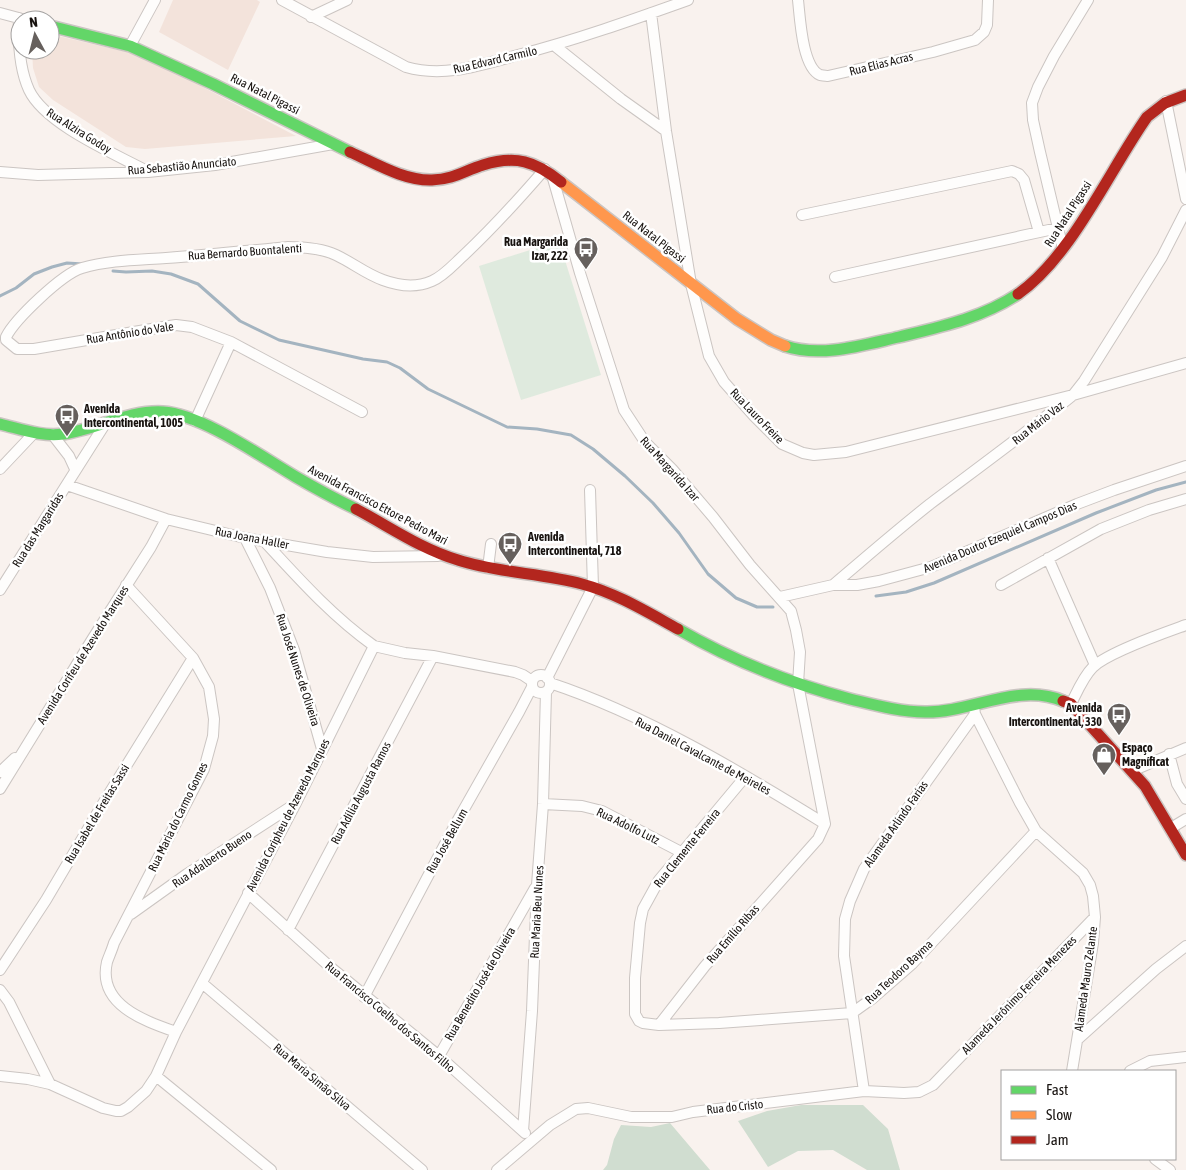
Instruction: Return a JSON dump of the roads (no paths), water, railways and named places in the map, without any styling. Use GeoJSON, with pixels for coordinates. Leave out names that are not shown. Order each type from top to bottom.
{"type":"FeatureCollection","features":[{"type":"Feature","properties":{"kind":"street"},"geometry":{"type":"LineString","coordinates":[[130,46],[155,0]]}},
{"type":"Feature","properties":{"kind":"street","name":"Rua Edvard Carmilo"},"geometry":{"type":"LineString","coordinates":[[282,0],[406,67],[425,72],[474,67],[554,46],[688,0]]}},
{"type":"Feature","properties":{"kind":"street"},"geometry":{"type":"LineString","coordinates":[[311,16],[346,0]]}},
{"type":"Feature","properties":{"kind":"street","name":"Rua Elias Acras"},"geometry":{"type":"LineString","coordinates":[[798,0],[808,57],[815,71],[820,75],[828,76],[933,52],[975,40],[984,32],[987,25],[988,0]]}},
{"type":"Feature","properties":{"kind":"street"},"geometry":{"type":"LineString","coordinates":[[1063,249],[1033,120],[1032,103],[1054,56],[1088,0]]}},
{"type":"Feature","properties":{"kind":"street","name":"Rua Lauro Freire"},"geometry":{"type":"LineString","coordinates":[[651,13],[666,131],[691,284],[709,356],[720,375],[742,403],[782,444],[804,452],[820,455],[846,452],[1073,396],[1186,363]]}},
{"type":"Feature","properties":{"kind":"street","name":"Rua Natal Pigassi"},"geometry":{"type":"LineString","coordinates":[[60,28],[130,46],[213,84],[333,144],[400,174],[417,179],[452,178],[484,165],[508,160],[527,162],[548,172],[753,330],[789,348],[804,350],[839,348],[932,329],[989,310],[1020,292],[1036,279],[1063,249],[1140,126],[1154,109],[1166,101]]}},
{"type":"Feature","properties":{"kind":"street"},"geometry":{"type":"LineString","coordinates":[[554,46],[666,131]]}},
{"type":"Feature","properties":{"kind":"street","name":"Rua Alzira Godoy"},"geometry":{"type":"LineString","coordinates":[[20,60],[30,91],[49,115],[148,172]]}},
{"type":"Feature","properties":{"kind":"street"},"geometry":{"type":"LineString","coordinates":[[1186,95],[1166,101],[1186,199]]}},
{"type":"Feature","properties":{"kind":"street","name":"Rua Sebastião Anunciato"},"geometry":{"type":"LineString","coordinates":[[0,172],[38,175],[148,172],[224,164],[333,144]]}},
{"type":"Feature","properties":{"kind":"street"},"geometry":{"type":"LineString","coordinates":[[802,215],[1012,171],[1019,174],[1024,180],[1039,232]]}},
{"type":"Feature","properties":{"kind":"street","name":"Rua Bernardo Buontalenti"},"geometry":{"type":"LineString","coordinates":[[7,334],[60,280],[82,268],[111,263],[306,247],[337,255],[362,271],[395,284],[407,286],[433,281],[446,272],[495,226],[548,172]]}},
{"type":"Feature","properties":{"kind":"street","name":"Rua Margarida Izar"},"geometry":{"type":"LineString","coordinates":[[548,172],[624,410],[645,442],[672,469],[713,517],[750,565],[791,611],[800,652],[798,684],[825,824]]}},
{"type":"Feature","properties":{"kind":"street","name":"Rua Mário Vaz"},"geometry":{"type":"LineString","coordinates":[[833,585],[930,504],[971,475],[1073,396],[1162,257],[1182,222],[1186,210]]}},
{"type":"Feature","properties":{"kind":"street"},"geometry":{"type":"LineString","coordinates":[[835,277],[1058,228]]}},
{"type":"Feature","properties":{"kind":"street","name":"Rua Antônio do Vale"},"geometry":{"type":"LineString","coordinates":[[7,334],[6,340],[17,349],[23,350],[176,325],[192,327],[231,342],[362,412]]}},
{"type":"Feature","properties":{"kind":"street"},"geometry":{"type":"LineString","coordinates":[[196,421],[231,342]]}},
{"type":"Feature","properties":{"kind":"street","name":"Avenida Francisco Ettore Pedro Mari"},"geometry":{"type":"LineString","coordinates":[[0,424],[34,433],[52,434],[87,429],[135,415],[165,412],[175,414],[196,421],[414,542],[444,556],[488,568],[593,587],[634,604],[729,657],[798,684],[909,712],[975,710],[1000,699],[1028,693],[1060,698],[1071,704]]}},
{"type":"Feature","properties":{"kind":"street","name":"Rua das Margaridas"},"geometry":{"type":"LineString","coordinates":[[0,590],[48,511],[105,424]]}},
{"type":"Feature","properties":{"kind":"street"},"geometry":{"type":"LineString","coordinates":[[87,429],[89,449]]}},
{"type":"Feature","properties":{"kind":"street"},"geometry":{"type":"LineString","coordinates":[[0,469],[34,433]]}},
{"type":"Feature","properties":{"kind":"street"},"geometry":{"type":"LineString","coordinates":[[52,434],[69,456],[75,469]]}},
{"type":"Feature","properties":{"kind":"street","name":"Avenida Doutor Ezequiel Campos Dias"},"geometry":{"type":"LineString","coordinates":[[780,597],[833,585],[857,585],[931,567],[1086,500],[1186,466]]}},
{"type":"Feature","properties":{"kind":"street","name":"Rua Joana Haller"},"geometry":{"type":"LineString","coordinates":[[66,485],[166,519],[245,538],[327,552],[373,557],[444,556]]}},
{"type":"Feature","properties":{"kind":"street"},"geometry":{"type":"LineString","coordinates":[[590,490],[593,587]]}},
{"type":"Feature","properties":{"kind":"street"},"geometry":{"type":"LineString","coordinates":[[1001,585],[1101,529],[1149,510],[1186,499]]}},
{"type":"Feature","properties":{"kind":"street","name":"Avenida Corifeu de Azevedo Marques"},"geometry":{"type":"LineString","coordinates":[[0,789],[166,519]]}},
{"type":"Feature","properties":{"kind":"street","name":"Rua José Nunes de Oliveira"},"geometry":{"type":"LineString","coordinates":[[245,538],[270,588],[291,642],[310,702],[322,749]]}},
{"type":"Feature","properties":{"kind":"street"},"geometry":{"type":"LineString","coordinates":[[264,541],[307,588],[350,628],[374,646],[515,672],[523,675],[532,684],[538,675],[548,684]]}},
{"type":"Feature","properties":{"kind":"street"},"geometry":{"type":"LineString","coordinates":[[488,568],[491,544]]}},
{"type":"Feature","properties":{"kind":"street"},"geometry":{"type":"LineString","coordinates":[[1048,558],[1095,665]]}},
{"type":"Feature","properties":{"kind":"street","name":"Rua Maria do Carmo Gomes"},"geometry":{"type":"LineString","coordinates":[[126,585],[193,658],[209,687],[213,704],[213,736],[204,769],[114,944],[107,963],[108,986],[123,1009],[151,1023],[176,1032]]}},
{"type":"Feature","properties":{"kind":"street","name":"Rua Maria Beu Nunes"},"geometry":{"type":"LineString","coordinates":[[523,1131],[532,1010],[548,684],[593,587]]}},
{"type":"Feature","properties":{"kind":"street"},"geometry":{"type":"LineString","coordinates":[[1186,625],[1130,647],[1095,665],[1084,679],[1071,704],[1145,786],[1186,855]]}},
{"type":"Feature","properties":{"kind":"street","name":"Avenida Coripheu de Azevedo Marques"},"geometry":{"type":"LineString","coordinates":[[50,1084],[103,1108],[122,1111],[138,1100],[156,1076],[176,1032],[296,803],[374,646]]}},
{"type":"Feature","properties":{"kind":"street","name":"Rua Adília Augusta Ramos"},"geometry":{"type":"LineString","coordinates":[[288,930],[433,656]]}},
{"type":"Feature","properties":{"kind":"street","name":"Rua Isabel de Freitas Sassi"},"geometry":{"type":"LineString","coordinates":[[0,970],[46,900],[193,658]]}},
{"type":"Feature","properties":{"kind":"street","name":"Rua Daniel Cavalcante de Meireles"},"geometry":{"type":"LineString","coordinates":[[532,684],[537,693],[548,684],[577,692],[649,725],[708,755],[825,824]]}},
{"type":"Feature","properties":{"kind":"street","name":"Rua José Bellum"},"geometry":{"type":"LineString","coordinates":[[364,997],[450,834],[519,712],[532,684]]}},
{"type":"Feature","properties":{"kind":"street","name":"Alameda Mauro Zelante"},"geometry":{"type":"LineString","coordinates":[[975,710],[1020,803],[1036,831],[1083,873],[1090,885],[1093,896],[1095,917],[1093,943],[1072,1070]]}},
{"type":"Feature","properties":{"kind":"street","name":"Alameda Arlindo Farias"},"geometry":{"type":"LineString","coordinates":[[864,1091],[844,956],[843,934],[850,901],[864,869],[975,710]]}},
{"type":"Feature","properties":{"kind":"street"},"geometry":{"type":"LineString","coordinates":[[0,772],[25,748]]}},
{"type":"Feature","properties":{"kind":"street"},"geometry":{"type":"LineString","coordinates":[[1132,771],[1186,748]]}},
{"type":"Feature","properties":{"kind":"street"},"geometry":{"type":"LineString","coordinates":[[1169,754],[1177,784],[1186,799]]}},
{"type":"Feature","properties":{"kind":"street","name":"Rua Clemente Ferreira"},"geometry":{"type":"LineString","coordinates":[[659,1025],[643,1023],[639,1021],[635,1014],[635,978],[643,908],[659,880],[744,777]]}},
{"type":"Feature","properties":{"kind":"street","name":"Rua Adalberto Bueno"},"geometry":{"type":"LineString","coordinates":[[129,916],[187,874],[296,803]]}},
{"type":"Feature","properties":{"kind":"street","name":"Rua Adolfo Lutz"},"geometry":{"type":"LineString","coordinates":[[543,804],[582,806],[602,811],[681,852]]}},
{"type":"Feature","properties":{"kind":"street"},"geometry":{"type":"LineString","coordinates":[[1171,828],[1186,819]]}},
{"type":"Feature","properties":{"kind":"street","name":"Rua Emílio Ribas"},"geometry":{"type":"LineString","coordinates":[[659,1025],[705,966],[818,839],[825,824]]}},
{"type":"Feature","properties":{"kind":"street","name":"Rua Teodoro Bayma"},"geometry":{"type":"LineString","coordinates":[[852,1013],[873,998],[912,964],[1036,831]]}},
{"type":"Feature","properties":{"kind":"street","name":"Rua Benedito José de Oliveira"},"geometry":{"type":"LineString","coordinates":[[439,1056],[537,886]]}},
{"type":"Feature","properties":{"kind":"street","name":"Rua Francisco Coelho dos Santos Filho"},"geometry":{"type":"LineString","coordinates":[[248,894],[364,997],[439,1056],[532,1140]]}},
{"type":"Feature","properties":{"kind":"street","name":"Alameda Jerônimo Ferreira Menezes"},"geometry":{"type":"LineString","coordinates":[[943,1074],[1095,917]]}},
{"type":"Feature","properties":{"kind":"street"},"geometry":{"type":"LineString","coordinates":[[1078,1039],[1156,969],[1186,946]]}},
{"type":"Feature","properties":{"kind":"street","name":"Rua Maria Simão Silva"},"geometry":{"type":"LineString","coordinates":[[202,983],[422,1170]]}},
{"type":"Feature","properties":{"kind":"street"},"geometry":{"type":"LineString","coordinates":[[0,990],[9,1002],[50,1084]]}},
{"type":"Feature","properties":{"kind":"street"},"geometry":{"type":"LineString","coordinates":[[659,1025],[719,1023],[852,1013]]}},
{"type":"Feature","properties":{"kind":"street"},"geometry":{"type":"LineString","coordinates":[[1132,1070],[1150,1061],[1186,1057]]}},
{"type":"Feature","properties":{"kind":"street","name":"Rua do Cristo"},"geometry":{"type":"LineString","coordinates":[[497,1170],[550,1125],[576,1109],[588,1108],[631,1117],[672,1117],[693,1112],[864,1091],[919,1092],[928,1089],[943,1074]]}},
{"type":"Feature","properties":{"kind":"street"},"geometry":{"type":"LineString","coordinates":[[0,1076],[50,1084]]}},
{"type":"Feature","properties":{"kind":"street"},"geometry":{"type":"LineString","coordinates":[[156,1076],[271,1170]]}},
{"type":"Feature","properties":{"kind":"street"},"geometry":{"type":"LineString","coordinates":[[1156,1160],[1170,1170]]}},
{"type":"Feature","properties":{"kind":"waterway"},"geometry":{"type":"LineString","coordinates":[[0,296],[16,288],[34,274],[52,267],[67,263],[83,264]]}},
{"type":"Feature","properties":{"kind":"waterway"},"geometry":{"type":"LineString","coordinates":[[113,271],[152,271],[171,274],[198,284],[240,321],[279,340],[363,359],[387,362],[400,368],[428,389],[507,427],[537,429],[571,435],[593,449],[653,503],[679,533],[708,574],[736,598],[757,607],[773,607]]}},
{"type":"Feature","properties":{"kind":"waterway"},"geometry":{"type":"LineString","coordinates":[[876,596],[906,592],[934,583],[1096,513],[1156,490],[1186,482]]}},
{"type":"Feature","properties":{"kind":"place","name":"Rua Margarida Izar, 222"},"geometry":{"type":"Point","coordinates":[586,270]}},
{"type":"Feature","properties":{"kind":"place","name":"Avenida Intercontinental, 1005"},"geometry":{"type":"Point","coordinates":[67,437]}},
{"type":"Feature","properties":{"kind":"place","name":"Avenida Intercontinental, 718"},"geometry":{"type":"Point","coordinates":[510,565]}},
{"type":"Feature","properties":{"kind":"place","name":"Avenida Intercontinental, 330"},"geometry":{"type":"Point","coordinates":[1119,736]}},
{"type":"Feature","properties":{"kind":"place","name":"Espaço Magníficat"},"geometry":{"type":"Point","coordinates":[1104,776]}}]}
